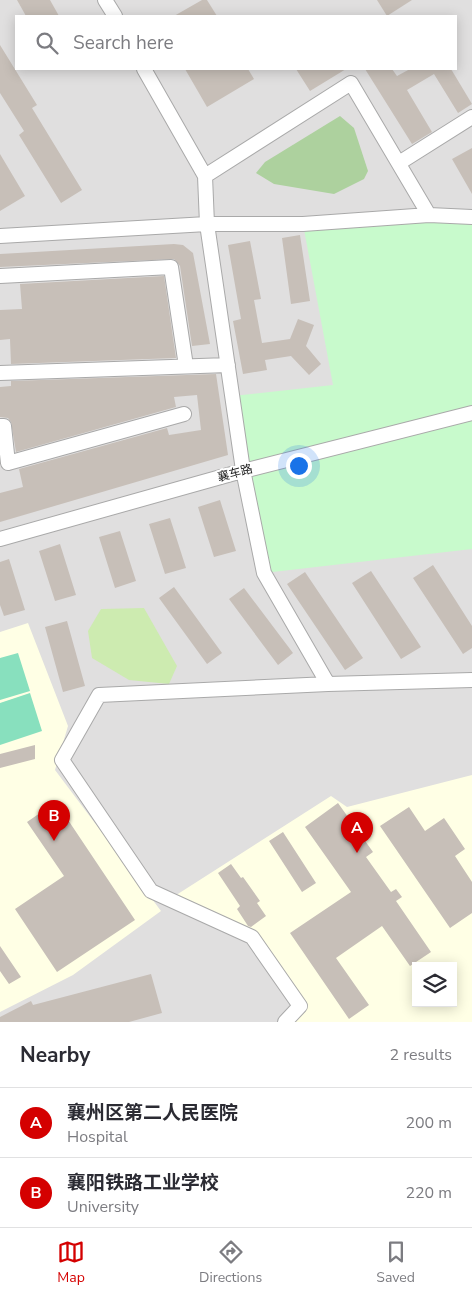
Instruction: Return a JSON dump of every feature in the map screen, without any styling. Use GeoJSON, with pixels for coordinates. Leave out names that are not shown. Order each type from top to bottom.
{"type":"FeatureCollection","features":[{"type":"Feature","properties":{"kind":"street"},"geometry":{"type":"LineString","coordinates":[[105,0],[113,15]]}},
{"type":"Feature","properties":{"kind":"street"},"geometry":{"type":"LineString","coordinates":[[145,70],[205,176],[207,224],[243,470],[264,573],[328,684]]}},
{"type":"Feature","properties":{"kind":"street"},"geometry":{"type":"LineString","coordinates":[[205,176],[351,83],[428,215]]}},
{"type":"Feature","properties":{"kind":"street"},"geometry":{"type":"LineString","coordinates":[[399,163],[472,117]]}},
{"type":"Feature","properties":{"kind":"street"},"geometry":{"type":"LineString","coordinates":[[0,236],[207,224],[303,224],[428,215],[472,217]]}},
{"type":"Feature","properties":{"kind":"street"},"geometry":{"type":"LineString","coordinates":[[0,276],[171,267],[186,366]]}},
{"type":"Feature","properties":{"kind":"street"},"geometry":{"type":"LineString","coordinates":[[0,373],[228,365]]}},
{"type":"Feature","properties":{"kind":"street","name":"襄车路"},"geometry":{"type":"LineString","coordinates":[[0,540],[243,470],[472,413]]}},
{"type":"Feature","properties":{"kind":"street"},"geometry":{"type":"LineString","coordinates":[[0,426],[4,426],[8,463],[184,414]]}},
{"type":"Feature","properties":{"kind":"street"},"geometry":{"type":"LineString","coordinates":[[285,1022],[300,1006],[252,937],[151,892],[62,760],[99,696],[328,684],[472,680]]}},
{"type":"Feature","properties":{"kind":"shaded area"},"geometry":{"type":"Polygon","coordinates":[[[0,0],[472,0],[472,1022],[0,1022],[0,0]]]}},
{"type":"Feature","properties":{"kind":"shaded area"},"geometry":{"type":"Polygon","coordinates":[[[28,623],[68,726],[55,770],[161,911],[73,975],[0,1012],[0,632],[28,623]]]}},
{"type":"Feature","properties":{"kind":"shaded area"},"geometry":{"type":"Polygon","coordinates":[[[472,775],[472,1022],[285,1022],[300,1006],[252,937],[170,899],[331,796],[347,807],[472,775]]]}},
{"type":"Feature","properties":{"kind":"green space"},"geometry":{"type":"Polygon","coordinates":[[[340,116],[354,128],[368,171],[364,179],[334,194],[274,184],[256,173],[265,162],[340,116]]]}},
{"type":"Feature","properties":{"kind":"green space"},"geometry":{"type":"Polygon","coordinates":[[[472,217],[472,549],[264,573],[233,396],[333,385],[303,224],[472,217]]]}},
{"type":"Feature","properties":{"kind":"green space"},"geometry":{"type":"Polygon","coordinates":[[[144,608],[177,666],[169,684],[129,680],[92,658],[88,631],[101,609],[144,608]]]}},
{"type":"Feature","properties":{"kind":"green space"},"geometry":{"type":"Polygon","coordinates":[[[18,653],[30,691],[0,700],[0,658],[18,653]]]}},
{"type":"Feature","properties":{"kind":"green space"},"geometry":{"type":"Polygon","coordinates":[[[30,693],[42,731],[0,745],[0,703],[30,693]]]}},
{"type":"Feature","properties":{"kind":"building"},"geometry":{"type":"Polygon","coordinates":[[[17,0],[50,0],[58,15],[25,15],[17,0]]]}},
{"type":"Feature","properties":{"kind":"building"},"geometry":{"type":"Polygon","coordinates":[[[202,0],[207,0],[216,15],[176,15],[202,0]]]}},
{"type":"Feature","properties":{"kind":"building"},"geometry":{"type":"Polygon","coordinates":[[[377,0],[412,0],[389,15],[386,15],[377,0]]]}},
{"type":"Feature","properties":{"kind":"building"},"geometry":{"type":"Polygon","coordinates":[[[0,45],[37,105],[32,108],[82,190],[61,203],[19,135],[24,131],[0,93],[0,45]]]}},
{"type":"Feature","properties":{"kind":"building"},"geometry":{"type":"Polygon","coordinates":[[[186,70],[249,70],[254,79],[207,107],[186,70]]]}},
{"type":"Feature","properties":{"kind":"building"},"geometry":{"type":"Polygon","coordinates":[[[297,70],[344,70],[310,91],[297,70]]]}},
{"type":"Feature","properties":{"kind":"building"},"geometry":{"type":"Polygon","coordinates":[[[366,70],[393,70],[397,76],[408,70],[452,70],[472,104],[458,113],[434,74],[407,90],[432,132],[412,144],[366,70]]]}},
{"type":"Feature","properties":{"kind":"building"},"geometry":{"type":"Polygon","coordinates":[[[472,148],[472,194],[452,159],[472,148]]]}},
{"type":"Feature","properties":{"kind":"building"},"geometry":{"type":"Polygon","coordinates":[[[0,154],[25,196],[0,211],[0,154]]]}},
{"type":"Feature","properties":{"kind":"building"},"geometry":{"type":"Polygon","coordinates":[[[300,235],[310,301],[291,304],[282,238],[300,235]]]}},
{"type":"Feature","properties":{"kind":"building"},"geometry":{"type":"Polygon","coordinates":[[[250,241],[261,299],[254,300],[262,343],[290,339],[298,319],[314,325],[306,346],[321,364],[309,375],[291,356],[265,360],[267,370],[243,374],[233,321],[241,319],[228,245],[250,241]]]}},
{"type":"Feature","properties":{"kind":"building"},"geometry":{"type":"Polygon","coordinates":[[[183,245],[193,253],[210,344],[192,346],[180,266],[174,259],[0,267],[0,254],[183,245]]]}},
{"type":"Feature","properties":{"kind":"building"},"geometry":{"type":"Polygon","coordinates":[[[164,276],[176,358],[11,364],[10,339],[0,340],[0,310],[22,309],[20,284],[164,276]]]}},
{"type":"Feature","properties":{"kind":"building"},"geometry":{"type":"Polygon","coordinates":[[[216,374],[228,455],[0,522],[0,493],[23,487],[19,469],[167,428],[169,435],[201,430],[197,395],[174,397],[176,407],[16,452],[11,422],[8,418],[0,417],[0,387],[11,386],[11,381],[216,374]]]}},
{"type":"Feature","properties":{"kind":"building"},"geometry":{"type":"Polygon","coordinates":[[[220,500],[236,551],[214,557],[198,507],[220,500]]]}},
{"type":"Feature","properties":{"kind":"building"},"geometry":{"type":"Polygon","coordinates":[[[170,518],[186,568],[165,574],[149,524],[170,518]]]}},
{"type":"Feature","properties":{"kind":"building"},"geometry":{"type":"Polygon","coordinates":[[[120,531],[136,581],[115,588],[99,537],[120,531]]]}},
{"type":"Feature","properties":{"kind":"building"},"geometry":{"type":"Polygon","coordinates":[[[60,544],[76,595],[55,601],[39,551],[60,544]]]}},
{"type":"Feature","properties":{"kind":"building"},"geometry":{"type":"Polygon","coordinates":[[[9,559],[25,610],[4,616],[0,605],[0,562],[9,559]]]}},
{"type":"Feature","properties":{"kind":"building"},"geometry":{"type":"Polygon","coordinates":[[[433,565],[472,626],[472,648],[463,654],[413,578],[433,565]]]}},
{"type":"Feature","properties":{"kind":"building"},"geometry":{"type":"Polygon","coordinates":[[[371,571],[421,647],[401,659],[352,583],[371,571]]]}},
{"type":"Feature","properties":{"kind":"building"},"geometry":{"type":"Polygon","coordinates":[[[305,572],[363,658],[345,670],[287,584],[305,572]]]}},
{"type":"Feature","properties":{"kind":"building"},"geometry":{"type":"Polygon","coordinates":[[[174,587],[222,653],[207,664],[159,598],[174,587]]]}},
{"type":"Feature","properties":{"kind":"building"},"geometry":{"type":"Polygon","coordinates":[[[244,588],[293,653],[278,665],[229,599],[244,588]]]}},
{"type":"Feature","properties":{"kind":"building"},"geometry":{"type":"Polygon","coordinates":[[[67,621],[85,686],[63,692],[45,627],[67,621]]]}},
{"type":"Feature","properties":{"kind":"building"},"geometry":{"type":"Polygon","coordinates":[[[35,745],[35,759],[0,768],[0,754],[35,745]]]}},
{"type":"Feature","properties":{"kind":"building"},"geometry":{"type":"Polygon","coordinates":[[[56,802],[135,920],[57,972],[15,909],[64,876],[27,822],[56,802]]]}},
{"type":"Feature","properties":{"kind":"building"},"geometry":{"type":"Polygon","coordinates":[[[338,803],[373,852],[366,857],[391,892],[396,889],[402,897],[396,901],[431,952],[416,962],[412,962],[410,966],[382,926],[336,958],[369,1005],[349,1019],[290,933],[351,892],[305,827],[338,803]]]}},
{"type":"Feature","properties":{"kind":"building"},"geometry":{"type":"Polygon","coordinates":[[[409,807],[425,831],[444,818],[465,849],[455,856],[472,882],[472,913],[450,928],[380,826],[409,807]]]}},
{"type":"Feature","properties":{"kind":"building"},"geometry":{"type":"Polygon","coordinates":[[[283,832],[316,883],[302,892],[269,841],[283,832]]]}},
{"type":"Feature","properties":{"kind":"building"},"geometry":{"type":"Polygon","coordinates":[[[231,864],[260,901],[257,903],[266,916],[251,927],[248,926],[237,909],[240,906],[218,873],[231,864]]]}},
{"type":"Feature","properties":{"kind":"building"},"geometry":{"type":"Polygon","coordinates":[[[0,946],[21,977],[9,984],[0,971],[0,946]]]}},
{"type":"Feature","properties":{"kind":"building"},"geometry":{"type":"Polygon","coordinates":[[[151,974],[162,1013],[129,1022],[0,1022],[0,1017],[31,1001],[33,1005],[151,974]]]}},
{"type":"Feature","properties":{"kind":"place","name":"襄阳铁路工业学校"},"geometry":{"type":"Point","coordinates":[54,841]}},
{"type":"Feature","properties":{"kind":"place","name":"襄州区第二人民医院"},"geometry":{"type":"Point","coordinates":[357,853]}}]}
